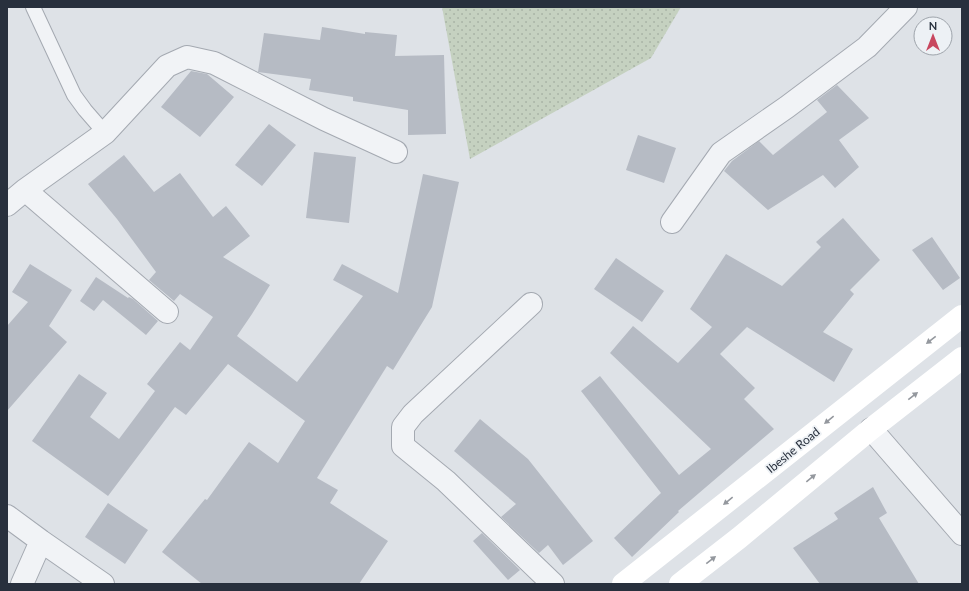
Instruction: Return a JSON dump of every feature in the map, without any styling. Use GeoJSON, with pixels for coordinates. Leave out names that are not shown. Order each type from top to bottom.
{"type":"FeatureCollection","features":[{"type":"Feature","properties":{"kind":"main road","name":"Ibeshe Road"},"geometry":{"type":"LineString","coordinates":[[623,584],[962,316]]}},
{"type":"Feature","properties":{"kind":"main road"},"geometry":{"type":"LineString","coordinates":[[680,584],[739,538],[871,429],[962,358]]}},
{"type":"Feature","properties":{"kind":"street"},"geometry":{"type":"LineString","coordinates":[[672,222],[721,154],[867,47],[906,7]]}},
{"type":"Feature","properties":{"kind":"street"},"geometry":{"type":"LineString","coordinates":[[7,205],[25,190],[105,133],[167,66],[187,56],[214,63],[324,119],[396,152]]}},
{"type":"Feature","properties":{"kind":"street"},"geometry":{"type":"LineString","coordinates":[[25,190],[167,312]]}},
{"type":"Feature","properties":{"kind":"street"},"geometry":{"type":"LineString","coordinates":[[531,304],[413,414],[403,428],[403,446],[446,481],[553,584]]}},
{"type":"Feature","properties":{"kind":"street"},"geometry":{"type":"LineString","coordinates":[[871,429],[962,534]]}},
{"type":"Feature","properties":{"kind":"street"},"geometry":{"type":"LineString","coordinates":[[7,516],[40,541],[103,584]]}},
{"type":"Feature","properties":{"kind":"street"},"geometry":{"type":"LineString","coordinates":[[22,584],[40,541]]}},
{"type":"Feature","properties":{"kind":"lane"},"geometry":{"type":"LineString","coordinates":[[33,7],[74,95],[84,110],[105,133]]}},
{"type":"Feature","properties":{"kind":"green space"},"geometry":{"type":"Polygon","coordinates":[[[442,7],[681,7],[651,58],[470,159],[442,7]]]}},
{"type":"Feature","properties":{"kind":"building"},"geometry":{"type":"Polygon","coordinates":[[[322,27],[365,34],[365,32],[397,35],[395,56],[444,55],[446,134],[408,135],[408,110],[353,101],[353,97],[309,90],[311,79],[258,72],[264,33],[320,40],[322,27]]]}},
{"type":"Feature","properties":{"kind":"building"},"geometry":{"type":"Polygon","coordinates":[[[191,71],[207,74],[234,97],[200,137],[161,107],[191,71]]]}},
{"type":"Feature","properties":{"kind":"building"},"geometry":{"type":"Polygon","coordinates":[[[837,85],[869,118],[839,140],[859,167],[835,188],[823,175],[768,210],[724,171],[732,161],[759,141],[773,155],[827,112],[817,100],[837,85]]]}},
{"type":"Feature","properties":{"kind":"building"},"geometry":{"type":"Polygon","coordinates":[[[269,124],[296,145],[262,186],[235,165],[269,124]]]}},
{"type":"Feature","properties":{"kind":"building"},"geometry":{"type":"Polygon","coordinates":[[[638,135],[676,148],[664,183],[626,170],[638,135]]]}},
{"type":"Feature","properties":{"kind":"building"},"geometry":{"type":"Polygon","coordinates":[[[314,152],[356,157],[349,223],[306,218],[314,152]]]}},
{"type":"Feature","properties":{"kind":"building"},"geometry":{"type":"Polygon","coordinates":[[[124,155],[154,192],[180,173],[213,217],[226,206],[250,236],[223,257],[270,285],[237,336],[297,382],[363,296],[333,280],[342,264],[398,293],[423,174],[459,182],[432,307],[393,370],[387,366],[317,478],[338,490],[330,503],[388,541],[359,584],[202,584],[162,552],[205,499],[207,500],[249,442],[278,463],[305,421],[228,364],[186,415],[175,407],[108,496],[32,441],[79,374],[107,393],[90,417],[119,439],[155,391],[147,384],[180,342],[190,350],[213,317],[180,294],[174,301],[149,280],[156,272],[117,219],[88,184],[124,155]]]}},
{"type":"Feature","properties":{"kind":"building"},"geometry":{"type":"Polygon","coordinates":[[[843,218],[880,260],[850,290],[854,294],[823,332],[853,349],[834,382],[747,327],[720,354],[755,388],[744,399],[774,429],[678,511],[679,512],[632,557],[614,538],[661,493],[581,391],[600,376],[679,475],[711,449],[610,353],[633,326],[678,363],[712,327],[690,309],[726,254],[782,286],[821,247],[816,242],[843,218]]]}},
{"type":"Feature","properties":{"kind":"building"},"geometry":{"type":"Polygon","coordinates":[[[932,237],[960,278],[943,290],[912,250],[932,237]]]}},
{"type":"Feature","properties":{"kind":"building"},"geometry":{"type":"Polygon","coordinates":[[[616,258],[664,291],[642,322],[594,289],[616,258]]]}},
{"type":"Feature","properties":{"kind":"building"},"geometry":{"type":"Polygon","coordinates":[[[30,264],[72,290],[49,326],[67,342],[7,411],[7,326],[28,302],[12,292],[30,264]]]}},
{"type":"Feature","properties":{"kind":"building"},"geometry":{"type":"Polygon","coordinates":[[[96,277],[128,298],[133,299],[158,321],[146,335],[103,300],[94,311],[80,301],[96,277]]]}},
{"type":"Feature","properties":{"kind":"building"},"geometry":{"type":"Polygon","coordinates":[[[480,419],[528,459],[593,541],[563,565],[548,545],[539,553],[501,517],[516,504],[454,451],[480,419]]]}},
{"type":"Feature","properties":{"kind":"building"},"geometry":{"type":"Polygon","coordinates":[[[873,487],[887,513],[879,518],[919,584],[820,584],[793,548],[838,519],[834,513],[873,487]]]}},
{"type":"Feature","properties":{"kind":"building"},"geometry":{"type":"Polygon","coordinates":[[[108,503],[148,530],[125,564],[85,537],[108,503]]]}},
{"type":"Feature","properties":{"kind":"building"},"geometry":{"type":"Polygon","coordinates":[[[482,533],[520,570],[508,580],[473,541],[482,533]]]}}]}
